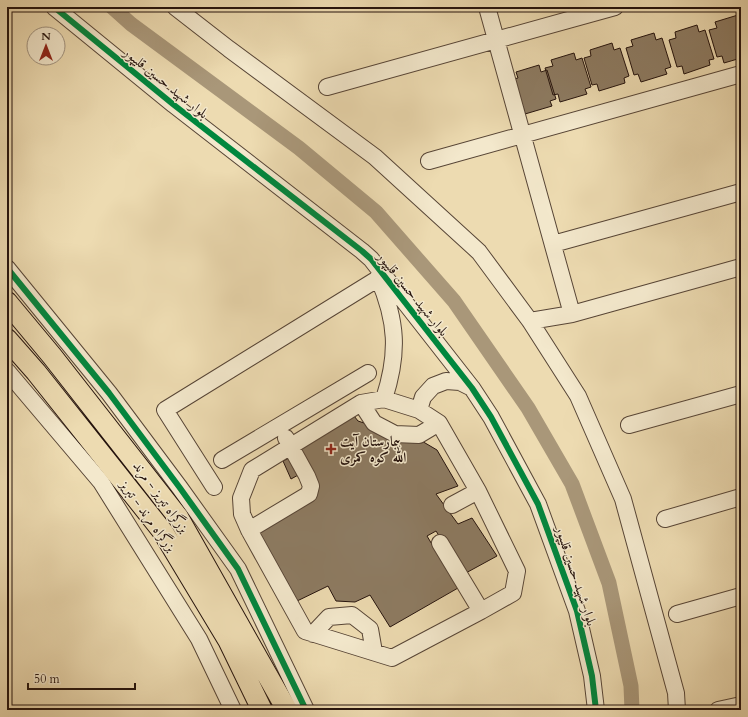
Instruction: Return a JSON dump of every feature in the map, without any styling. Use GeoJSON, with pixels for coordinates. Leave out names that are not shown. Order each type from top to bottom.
{"type":"FeatureCollection","features":[{"type":"Feature","properties":{"kind":"main road","name":"بزرگراه تبریز - مرند"},"geometry":{"type":"LineString","coordinates":[[7,302],[52,356],[178,517],[287,710]]}},
{"type":"Feature","properties":{"kind":"main road","name":"بزرگراه مرند - تبریز"},"geometry":{"type":"LineString","coordinates":[[7,339],[36,372],[163,532],[228,640],[262,710]]}},
{"type":"Feature","properties":{"kind":"street","name":"بلوار شهید حسین قلیپور"},"geometry":{"type":"LineString","coordinates":[[54,7],[174,105],[371,259],[472,388],[491,418],[538,504],[577,611],[592,676],[596,710]]}},
{"type":"Feature","properties":{"kind":"street"},"geometry":{"type":"LineString","coordinates":[[175,7],[375,157],[479,252],[530,321],[578,396],[623,499],[676,693],[676,710]]}},
{"type":"Feature","properties":{"kind":"street"},"geometry":{"type":"LineString","coordinates":[[487,7],[572,314]]}},
{"type":"Feature","properties":{"kind":"street"},"geometry":{"type":"LineString","coordinates":[[327,87],[615,7]]}},
{"type":"Feature","properties":{"kind":"street"},"geometry":{"type":"LineString","coordinates":[[429,161],[741,74]]}},
{"type":"Feature","properties":{"kind":"street"},"geometry":{"type":"LineString","coordinates":[[553,244],[741,192]]}},
{"type":"Feature","properties":{"kind":"street"},"geometry":{"type":"LineString","coordinates":[[371,259],[387,297],[392,317],[394,338],[394,358],[384,399]]}},
{"type":"Feature","properties":{"kind":"street"},"geometry":{"type":"LineString","coordinates":[[530,321],[572,314],[741,267]]}},
{"type":"Feature","properties":{"kind":"street"},"geometry":{"type":"LineString","coordinates":[[7,268],[109,394],[180,488],[238,570],[306,710]]}},
{"type":"Feature","properties":{"kind":"street"},"geometry":{"type":"LineString","coordinates":[[214,487],[165,410],[379,278]]}},
{"type":"Feature","properties":{"kind":"street"},"geometry":{"type":"LineString","coordinates":[[7,371],[101,482],[198,639],[233,710]]}},
{"type":"Feature","properties":{"kind":"street"},"geometry":{"type":"LineString","coordinates":[[222,460],[368,373]]}},
{"type":"Feature","properties":{"kind":"street"},"geometry":{"type":"LineString","coordinates":[[419,410],[423,397],[433,386],[446,381],[453,381],[460,382],[472,388]]}},
{"type":"Feature","properties":{"kind":"street"},"geometry":{"type":"LineString","coordinates":[[629,425],[741,394]]}},
{"type":"Feature","properties":{"kind":"street"},"geometry":{"type":"LineString","coordinates":[[384,399],[419,410],[440,423],[478,491],[517,571],[513,593],[392,658],[305,631],[249,530],[242,514],[241,498],[252,470],[361,404],[384,399]]}},
{"type":"Feature","properties":{"kind":"street"},"geometry":{"type":"LineString","coordinates":[[361,404],[374,423],[395,434],[419,435],[440,423]]}},
{"type":"Feature","properties":{"kind":"street"},"geometry":{"type":"LineString","coordinates":[[249,530],[309,494],[311,486],[307,476],[279,426]]}},
{"type":"Feature","properties":{"kind":"street"},"geometry":{"type":"LineString","coordinates":[[452,504],[478,491]]}},
{"type":"Feature","properties":{"kind":"street"},"geometry":{"type":"LineString","coordinates":[[665,519],[741,497]]}},
{"type":"Feature","properties":{"kind":"street"},"geometry":{"type":"LineString","coordinates":[[440,543],[481,611]]}},
{"type":"Feature","properties":{"kind":"street"},"geometry":{"type":"LineString","coordinates":[[677,614],[741,596]]}},
{"type":"Feature","properties":{"kind":"street"},"geometry":{"type":"LineString","coordinates":[[312,634],[329,617],[352,615],[370,629],[374,652]]}},
{"type":"Feature","properties":{"kind":"street"},"geometry":{"type":"LineString","coordinates":[[718,710],[741,705]]}},
{"type":"Feature","properties":{"kind":"building"},"geometry":{"type":"Polygon","coordinates":[[[494,7],[507,7],[495,11],[494,7]]]}},
{"type":"Feature","properties":{"kind":"building"},"geometry":{"type":"Polygon","coordinates":[[[738,15],[740,22],[741,21],[741,58],[724,63],[722,56],[717,57],[709,30],[717,28],[715,22],[738,15]]]}},
{"type":"Feature","properties":{"kind":"building"},"geometry":{"type":"Polygon","coordinates":[[[697,25],[699,32],[705,30],[714,59],[709,60],[710,65],[684,74],[682,66],[677,67],[669,40],[676,38],[675,32],[697,25]]]}},
{"type":"Feature","properties":{"kind":"building"},"geometry":{"type":"Polygon","coordinates":[[[654,33],[656,40],[662,38],[671,67],[665,69],[667,74],[641,82],[638,74],[634,75],[626,48],[633,46],[631,40],[654,33]]]}},
{"type":"Feature","properties":{"kind":"building"},"geometry":{"type":"Polygon","coordinates":[[[612,43],[614,50],[620,48],[629,76],[624,78],[625,83],[599,91],[597,84],[592,85],[584,58],[591,56],[590,50],[612,43]]]}},
{"type":"Feature","properties":{"kind":"building"},"geometry":{"type":"Polygon","coordinates":[[[574,53],[576,60],[582,58],[591,87],[585,89],[587,94],[560,102],[558,94],[553,95],[545,68],[553,66],[551,60],[574,53]]]}},
{"type":"Feature","properties":{"kind":"building"},"geometry":{"type":"Polygon","coordinates":[[[539,65],[541,72],[547,70],[556,99],[550,101],[552,106],[525,114],[523,106],[519,108],[510,80],[518,78],[516,72],[539,65]]]}},
{"type":"Feature","properties":{"kind":"building"},"geometry":{"type":"Polygon","coordinates":[[[347,407],[358,421],[408,438],[420,440],[437,450],[458,486],[436,494],[458,524],[472,518],[497,556],[464,574],[436,531],[427,536],[458,588],[390,627],[370,595],[355,602],[336,601],[328,586],[295,602],[253,528],[313,495],[309,469],[291,479],[283,461],[299,453],[293,440],[347,407]]]}},
{"type":"Feature","properties":{"kind":"waterway"},"geometry":{"type":"LineString","coordinates":[[112,7],[131,24],[299,148],[376,212],[454,301],[528,408],[572,484],[609,583],[631,686],[632,710]]}},
{"type":"Feature","properties":{"kind":"cycle path"},"geometry":{"type":"LineString","coordinates":[[54,7],[174,105],[371,259],[472,388],[491,417],[538,504],[577,611],[592,676],[596,710]]}},
{"type":"Feature","properties":{"kind":"cycle path"},"geometry":{"type":"LineString","coordinates":[[7,268],[109,393],[238,569],[306,710]]}},
{"type":"Feature","properties":{"kind":"place","name":"بیمارستان آیت الله کوه کمری"},"geometry":{"type":"Point","coordinates":[331,449]}}]}
